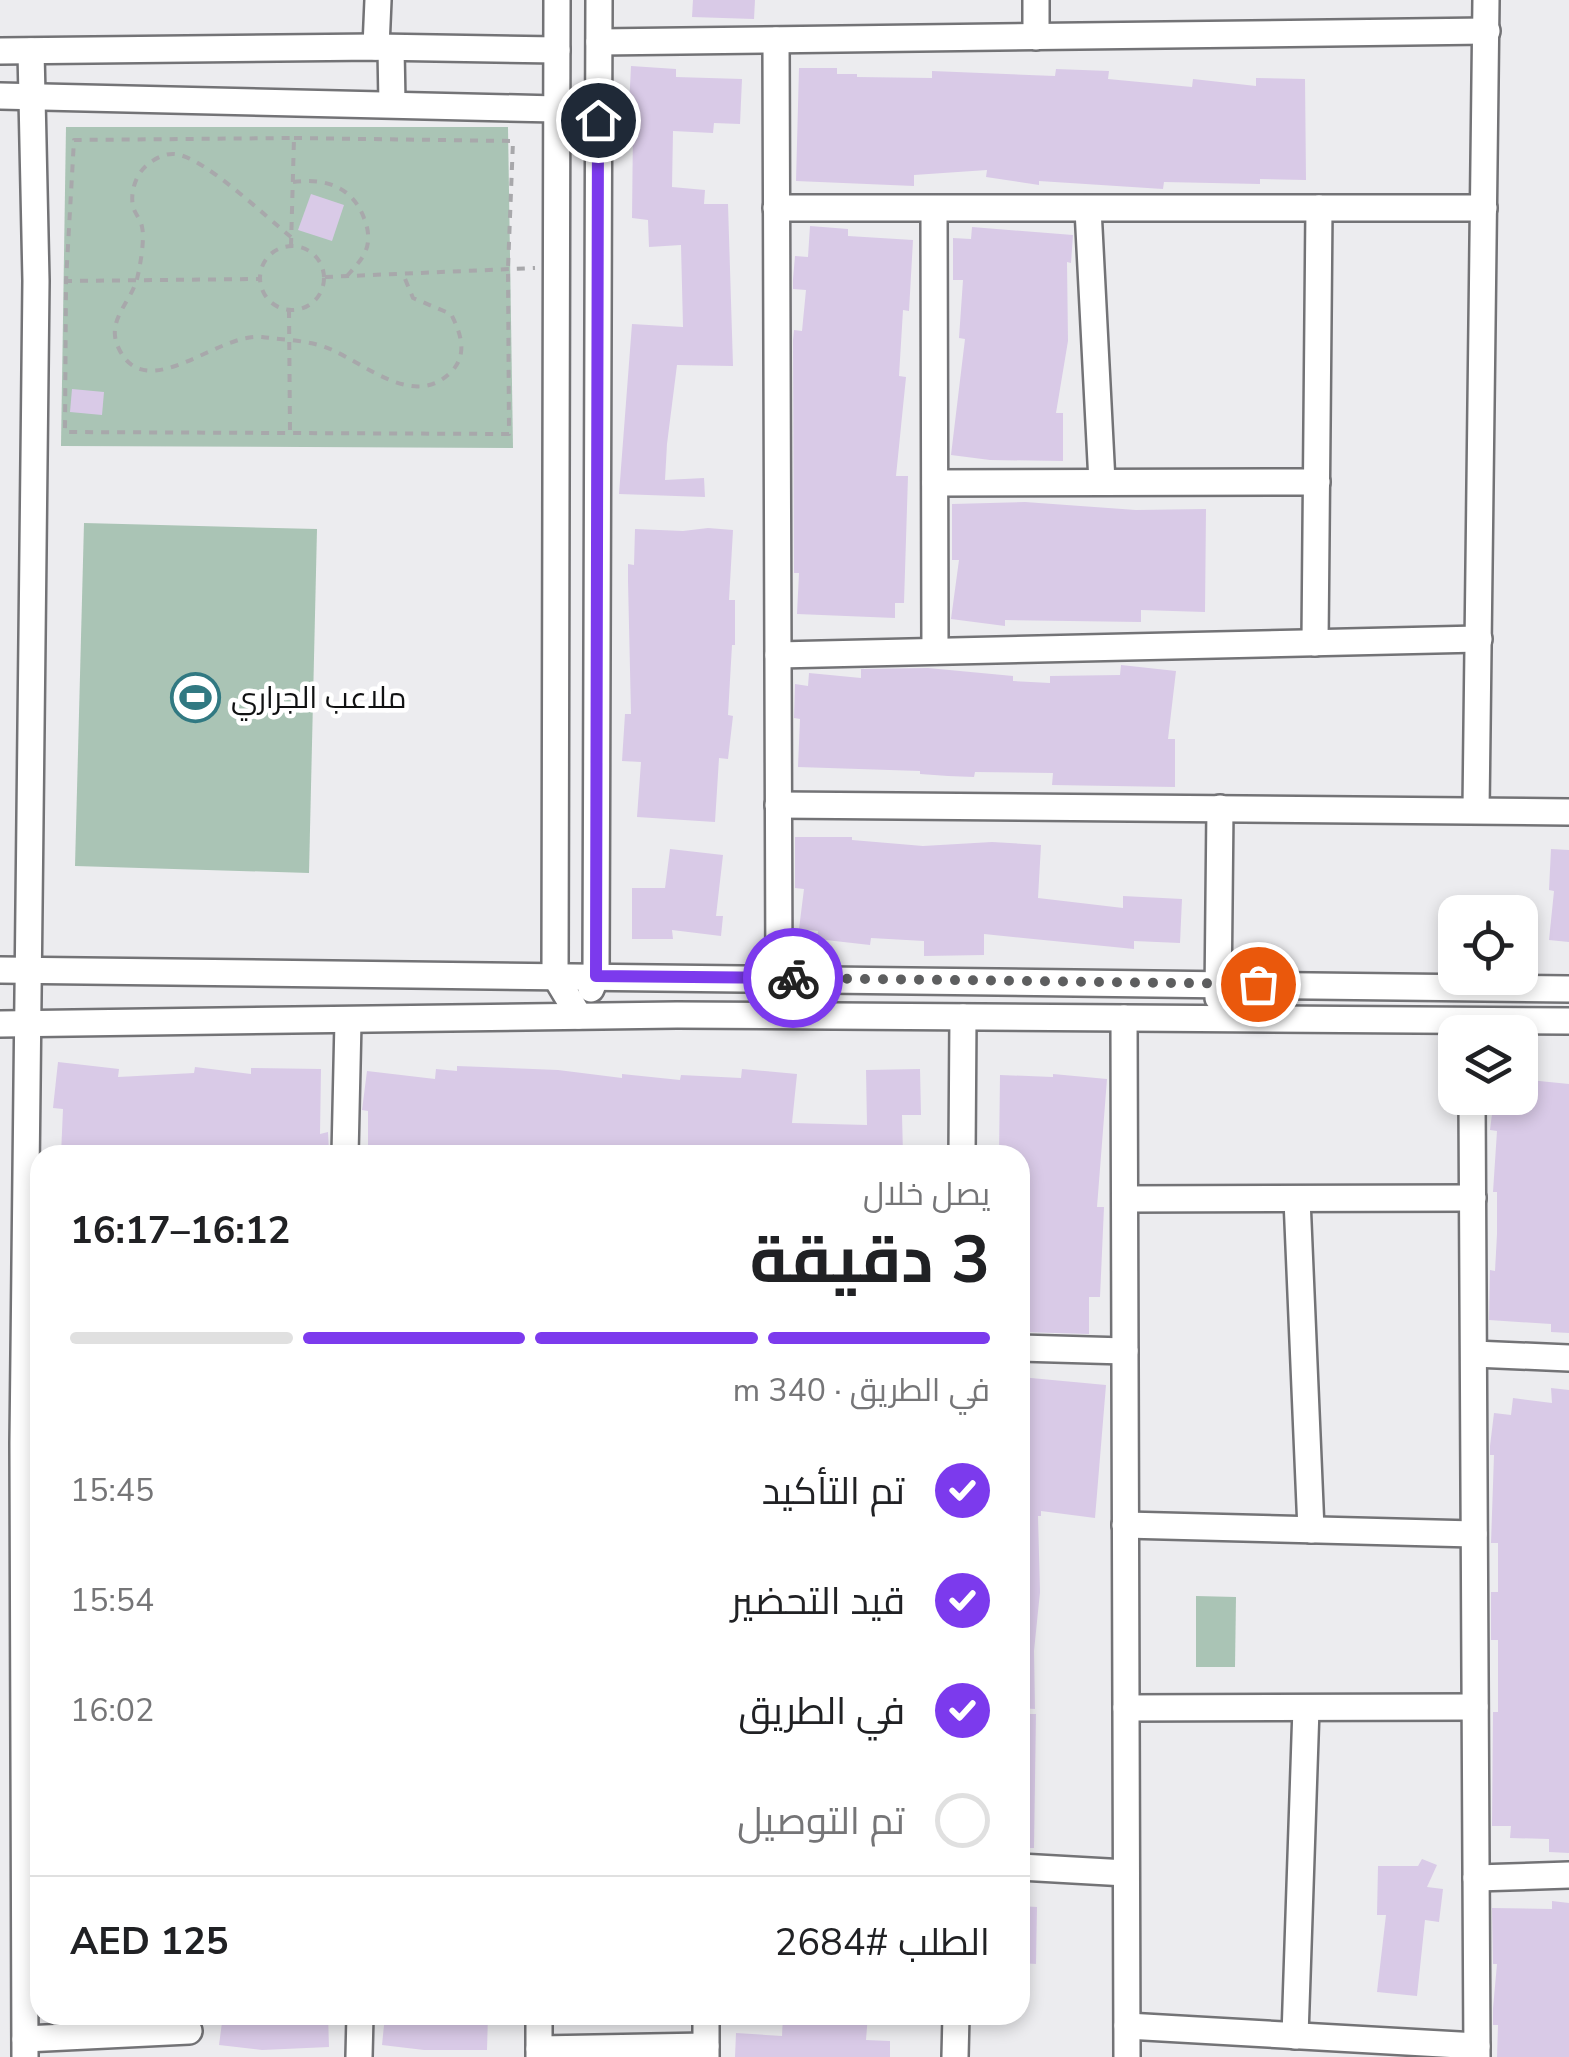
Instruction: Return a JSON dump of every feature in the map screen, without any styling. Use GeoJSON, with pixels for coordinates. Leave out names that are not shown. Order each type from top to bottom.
{"type":"FeatureCollection","features":[{"type":"Feature","properties":{"kind":"street"},"geometry":{"type":"LineString","coordinates":[[378,0],[392,104]]}},
{"type":"Feature","properties":{"kind":"street"},"geometry":{"type":"LineString","coordinates":[[557,0],[555,976],[579,1016]]}},
{"type":"Feature","properties":{"kind":"street"},"geometry":{"type":"LineString","coordinates":[[579,1016],[596,976],[599,0]]}},
{"type":"Feature","properties":{"kind":"street"},"geometry":{"type":"LineString","coordinates":[[1036,0],[1036,37]]}},
{"type":"Feature","properties":{"kind":"street"},"geometry":{"type":"LineString","coordinates":[[1476,810],[1486,0]]}},
{"type":"Feature","properties":{"kind":"street"},"geometry":{"type":"LineString","coordinates":[[599,42],[1487,31]]}},
{"type":"Feature","properties":{"kind":"street"},"geometry":{"type":"LineString","coordinates":[[776,40],[778,978]]}},
{"type":"Feature","properties":{"kind":"street"},"geometry":{"type":"LineString","coordinates":[[0,52],[557,50]]}},
{"type":"Feature","properties":{"kind":"street"},"geometry":{"type":"LineString","coordinates":[[31,51],[36,281],[28,1024],[32,1145]]}},
{"type":"Feature","properties":{"kind":"street"},"geometry":{"type":"LineString","coordinates":[[0,96],[556,109]]}},
{"type":"Feature","properties":{"kind":"street"},"geometry":{"type":"LineString","coordinates":[[776,208],[1484,208]]}},
{"type":"Feature","properties":{"kind":"street"},"geometry":{"type":"LineString","coordinates":[[1315,642],[1319,208]]}},
{"type":"Feature","properties":{"kind":"street"},"geometry":{"type":"LineString","coordinates":[[934,209],[935,651]]}},
{"type":"Feature","properties":{"kind":"street"},"geometry":{"type":"LineString","coordinates":[[1088,209],[1102,482]]}},
{"type":"Feature","properties":{"kind":"street"},"geometry":{"type":"LineString","coordinates":[[935,483],[1317,482]]}},
{"type":"Feature","properties":{"kind":"street"},"geometry":{"type":"LineString","coordinates":[[778,655],[1478,639]]}},
{"type":"Feature","properties":{"kind":"street"},"geometry":{"type":"LineString","coordinates":[[778,805],[1569,812]]}},
{"type":"Feature","properties":{"kind":"street"},"geometry":{"type":"LineString","coordinates":[[1218,1019],[1220,808]]}},
{"type":"Feature","properties":{"kind":"street"},"geometry":{"type":"LineString","coordinates":[[0,970],[1569,989]]}},
{"type":"Feature","properties":{"kind":"street"},"geometry":{"type":"LineString","coordinates":[[0,1024],[579,1016],[1124,1018],[1438,1025]]}},
{"type":"Feature","properties":{"kind":"street"},"geometry":{"type":"LineString","coordinates":[[962,1145],[963,1017]]}},
{"type":"Feature","properties":{"kind":"street"},"geometry":{"type":"LineString","coordinates":[[1124,1018],[1127,2057]]}},
{"type":"Feature","properties":{"kind":"street"},"geometry":{"type":"LineString","coordinates":[[345,1145],[348,1020]]}},
{"type":"Feature","properties":{"kind":"street"},"geometry":{"type":"LineString","coordinates":[[1538,1023],[1569,1021]]}},
{"type":"Feature","properties":{"kind":"street"},"geometry":{"type":"LineString","coordinates":[[1127,2026],[1477,2051],[1472,1115]]}},
{"type":"Feature","properties":{"kind":"street"},"geometry":{"type":"LineString","coordinates":[[1124,1199],[1473,1198]]}},
{"type":"Feature","properties":{"kind":"street"},"geometry":{"type":"LineString","coordinates":[[1297,1199],[1311,1530]]}},
{"type":"Feature","properties":{"kind":"street"},"geometry":{"type":"LineString","coordinates":[[1030,1348],[1125,1351]]}},
{"type":"Feature","properties":{"kind":"street"},"geometry":{"type":"LineString","coordinates":[[1474,1354],[1569,1358]]}},
{"type":"Feature","properties":{"kind":"street"},"geometry":{"type":"LineString","coordinates":[[1126,1525],[1474,1534]]}},
{"type":"Feature","properties":{"kind":"street"},"geometry":{"type":"LineString","coordinates":[[1126,1708],[1475,1707]]}},
{"type":"Feature","properties":{"kind":"street"},"geometry":{"type":"LineString","coordinates":[[1294,2036],[1306,1708]]}},
{"type":"Feature","properties":{"kind":"street"},"geometry":{"type":"LineString","coordinates":[[30,1807],[25,2048],[189,2034]]}},
{"type":"Feature","properties":{"kind":"street"},"geometry":{"type":"LineString","coordinates":[[1030,1868],[1126,1873]]}},
{"type":"Feature","properties":{"kind":"street"},"geometry":{"type":"LineString","coordinates":[[1476,1878],[1569,1875]]}},
{"type":"Feature","properties":{"kind":"street"},"geometry":{"type":"LineString","coordinates":[[359,2057],[360,2025]]}},
{"type":"Feature","properties":{"kind":"street"},"geometry":{"type":"LineString","coordinates":[[538,2025],[539,2053],[706,2052],[706,2025]]}},
{"type":"Feature","properties":{"kind":"street"},"geometry":{"type":"LineString","coordinates":[[955,2057],[956,2025]]}},
{"type":"Feature","properties":{"kind":"path"},"geometry":{"type":"LineString","coordinates":[[291,246],[294,138]]}},
{"type":"Feature","properties":{"kind":"path"},"geometry":{"type":"LineString","coordinates":[[294,138],[513,142],[508,268],[509,434],[64,432],[66,282],[74,140],[294,138]]}},
{"type":"Feature","properties":{"kind":"path"},"geometry":{"type":"LineString","coordinates":[[291,238],[199,163],[174,154],[142,168],[133,186],[133,208],[143,227],[137,281],[117,316],[114,331],[120,350],[130,363],[150,372],[169,371],[234,339],[260,337],[329,348],[391,382],[416,387],[441,381],[456,367],[462,349],[460,332],[451,314],[413,298],[403,274]]}},
{"type":"Feature","properties":{"kind":"path"},"geometry":{"type":"LineString","coordinates":[[292,182],[314,179],[337,185],[358,202],[368,229],[366,251],[347,276]]}},
{"type":"Feature","properties":{"kind":"path"},"geometry":{"type":"LineString","coordinates":[[291,246],[310,251],[318,258],[325,277],[312,304],[289,310],[266,298],[259,279],[265,260],[291,246]]}},
{"type":"Feature","properties":{"kind":"path"},"geometry":{"type":"LineString","coordinates":[[325,277],[508,268]]}},
{"type":"Feature","properties":{"kind":"path"},"geometry":{"type":"LineString","coordinates":[[66,282],[259,279]]}},
{"type":"Feature","properties":{"kind":"path"},"geometry":{"type":"LineString","coordinates":[[289,310],[290,434]]}},
{"type":"Feature","properties":{"kind":"green space"},"geometry":{"type":"Polygon","coordinates":[[[66,127],[508,127],[513,448],[61,446],[66,127]]]}},
{"type":"Feature","properties":{"kind":"green space","name":"ملاعب الجراري"},"geometry":{"type":"Polygon","coordinates":[[[84,523],[317,529],[309,873],[75,866],[84,523]]]}},
{"type":"Feature","properties":{"kind":"green space"},"geometry":{"type":"Polygon","coordinates":[[[1196,1596],[1236,1597],[1235,1667],[1196,1667],[1196,1596]]]}},
{"type":"Feature","properties":{"kind":"building"},"geometry":{"type":"Polygon","coordinates":[[[693,0],[755,0],[754,19],[692,17],[693,0]]]}},
{"type":"Feature","properties":{"kind":"building"},"geometry":{"type":"Polygon","coordinates":[[[631,66],[676,69],[676,77],[742,79],[740,124],[714,123],[713,133],[673,131],[672,187],[705,190],[704,204],[728,204],[733,366],[677,365],[667,444],[665,480],[704,478],[705,497],[619,494],[632,324],[683,327],[681,245],[649,247],[648,220],[632,218],[633,128],[628,128],[631,66]]]}},
{"type":"Feature","properties":{"kind":"building"},"geometry":{"type":"Polygon","coordinates":[[[799,68],[837,68],[837,74],[857,77],[932,78],[932,71],[1055,76],[1056,69],[1109,71],[1108,79],[1192,87],[1193,79],[1256,86],[1256,78],[1305,79],[1306,180],[1260,179],[1260,184],[1164,182],[1163,189],[1039,181],[1039,185],[986,177],[987,170],[914,175],[914,186],[796,181],[799,68]]]}},
{"type":"Feature","properties":{"kind":"building"},"geometry":{"type":"Polygon","coordinates":[[[311,194],[344,205],[332,241],[298,230],[311,194]]]}},
{"type":"Feature","properties":{"kind":"building"},"geometry":{"type":"Polygon","coordinates":[[[810,226],[848,229],[848,236],[913,240],[909,311],[903,310],[899,376],[906,377],[896,476],[908,476],[904,603],[895,603],[895,618],[797,614],[793,340],[794,330],[802,331],[806,290],[793,289],[793,279],[795,256],[808,257],[810,226]]]}},
{"type":"Feature","properties":{"kind":"building"},"geometry":{"type":"Polygon","coordinates":[[[972,227],[1073,235],[1071,263],[1067,262],[1068,341],[1056,413],[1063,413],[1063,461],[951,455],[965,339],[959,338],[963,280],[953,280],[953,238],[971,239],[972,227]]]}},
{"type":"Feature","properties":{"kind":"building"},"geometry":{"type":"Polygon","coordinates":[[[72,389],[104,392],[102,415],[70,412],[72,389]]]}},
{"type":"Feature","properties":{"kind":"building"},"geometry":{"type":"Polygon","coordinates":[[[1025,502],[1136,510],[1206,509],[1205,612],[1141,610],[1141,622],[1005,620],[1005,626],[951,619],[959,560],[952,560],[952,504],[1025,502]]]}},
{"type":"Feature","properties":{"kind":"building"},"geometry":{"type":"Polygon","coordinates":[[[635,529],[733,530],[729,600],[735,600],[728,715],[733,716],[728,759],[719,758],[715,822],[637,817],[641,762],[622,761],[625,714],[631,714],[628,564],[634,565],[635,529]]]}},
{"type":"Feature","properties":{"kind":"building"},"geometry":{"type":"Polygon","coordinates":[[[1121,665],[1176,671],[1168,739],[1175,739],[1175,787],[1052,785],[1053,773],[975,772],[974,777],[798,767],[800,719],[794,718],[795,684],[808,686],[809,673],[861,678],[861,669],[928,668],[1050,683],[1050,676],[1120,675],[1121,665]]]}},
{"type":"Feature","properties":{"kind":"building"},"geometry":{"type":"Polygon","coordinates":[[[795,837],[852,837],[923,846],[992,842],[1041,845],[1038,898],[1123,908],[1123,896],[1182,899],[1180,943],[1134,941],[1134,949],[984,934],[984,955],[924,956],[924,941],[871,938],[870,945],[817,939],[818,931],[799,929],[804,889],[795,888],[795,837]]]}},
{"type":"Feature","properties":{"kind":"building"},"geometry":{"type":"Polygon","coordinates":[[[670,849],[723,855],[716,916],[723,916],[721,936],[672,930],[673,939],[632,939],[632,888],[665,888],[670,849]]]}},
{"type":"Feature","properties":{"kind":"building"},"geometry":{"type":"Polygon","coordinates":[[[1551,849],[1569,850],[1569,942],[1549,940],[1554,891],[1549,890],[1551,849]]]}},
{"type":"Feature","properties":{"kind":"building"},"geometry":{"type":"Polygon","coordinates":[[[58,1062],[119,1069],[118,1077],[194,1073],[195,1067],[251,1074],[251,1068],[321,1069],[320,1134],[328,1132],[329,1145],[61,1145],[63,1109],[53,1108],[58,1062]]]}},
{"type":"Feature","properties":{"kind":"building"},"geometry":{"type":"Polygon","coordinates":[[[457,1066],[558,1070],[680,1080],[681,1075],[741,1078],[742,1069],[797,1074],[792,1123],[867,1125],[866,1070],[920,1069],[921,1115],[902,1115],[903,1145],[368,1145],[368,1111],[362,1110],[367,1071],[435,1079],[436,1069],[457,1071],[457,1066]]]}},
{"type":"Feature","properties":{"kind":"building"},"geometry":{"type":"Polygon","coordinates":[[[1000,1075],[1107,1079],[1097,1207],[1104,1207],[1100,1297],[1089,1297],[1089,1334],[1030,1332],[1030,1145],[999,1145],[1000,1075]]]}},
{"type":"Feature","properties":{"kind":"building"},"geometry":{"type":"Polygon","coordinates":[[[1538,1081],[1569,1084],[1569,1333],[1551,1332],[1551,1324],[1489,1320],[1490,1270],[1495,1271],[1497,1234],[1497,1192],[1493,1192],[1497,1131],[1490,1130],[1492,1115],[1538,1115],[1538,1081]]]}},
{"type":"Feature","properties":{"kind":"building"},"geometry":{"type":"Polygon","coordinates":[[[1030,1378],[1106,1385],[1095,1518],[1041,1511],[1038,1516],[1040,1592],[1034,1651],[1035,1709],[1030,1709],[1030,1378]]]}},
{"type":"Feature","properties":{"kind":"building"},"geometry":{"type":"Polygon","coordinates":[[[1551,1388],[1569,1390],[1569,1853],[1549,1852],[1549,1839],[1510,1838],[1511,1826],[1492,1826],[1493,1712],[1498,1712],[1498,1640],[1491,1640],[1491,1592],[1498,1592],[1498,1543],[1491,1543],[1494,1455],[1490,1455],[1490,1446],[1494,1413],[1511,1415],[1513,1398],[1552,1403],[1551,1388]]]}},
{"type":"Feature","properties":{"kind":"building"},"geometry":{"type":"Polygon","coordinates":[[[1030,1714],[1036,1714],[1034,1848],[1030,1848],[1030,1714]]]}},
{"type":"Feature","properties":{"kind":"building"},"geometry":{"type":"Polygon","coordinates":[[[1422,1859],[1437,1865],[1427,1887],[1443,1889],[1439,1922],[1425,1920],[1417,1996],[1377,1992],[1386,1915],[1377,1915],[1378,1866],[1418,1866],[1422,1859]]]}},
{"type":"Feature","properties":{"kind":"building"},"geometry":{"type":"Polygon","coordinates":[[[1552,1901],[1569,1903],[1569,2057],[1497,2057],[1498,2025],[1493,2025],[1493,2008],[1497,1964],[1493,1964],[1492,1908],[1552,1909],[1552,1901]]]}},
{"type":"Feature","properties":{"kind":"building"},"geometry":{"type":"Polygon","coordinates":[[[1030,1907],[1037,1907],[1036,1964],[1030,1964],[1030,1907]]]}},
{"type":"Feature","properties":{"kind":"building"},"geometry":{"type":"Polygon","coordinates":[[[222,2025],[328,2025],[329,2047],[262,2050],[219,2045],[222,2025]]]}},
{"type":"Feature","properties":{"kind":"building"},"geometry":{"type":"Polygon","coordinates":[[[384,2025],[488,2025],[487,2050],[382,2045],[384,2025]]]}},
{"type":"Feature","properties":{"kind":"building"},"geometry":{"type":"Polygon","coordinates":[[[783,2025],[867,2025],[866,2040],[890,2041],[890,2057],[735,2057],[736,2033],[782,2036],[783,2025]]]}},
{"type":"Feature","properties":{"kind":"way so far"},"geometry":{"type":"LineString","coordinates":[[793,978],[1258,984]]}},
{"type":"Feature","properties":{"kind":"place","name":"ملاعب الجراري"},"geometry":{"type":"Point","coordinates":[196,698]}},
{"type":"Feature","properties":{"kind":"route"},"geometry":{"type":"LineString","coordinates":[[598,120],[596,976],[793,978]]}}]}
